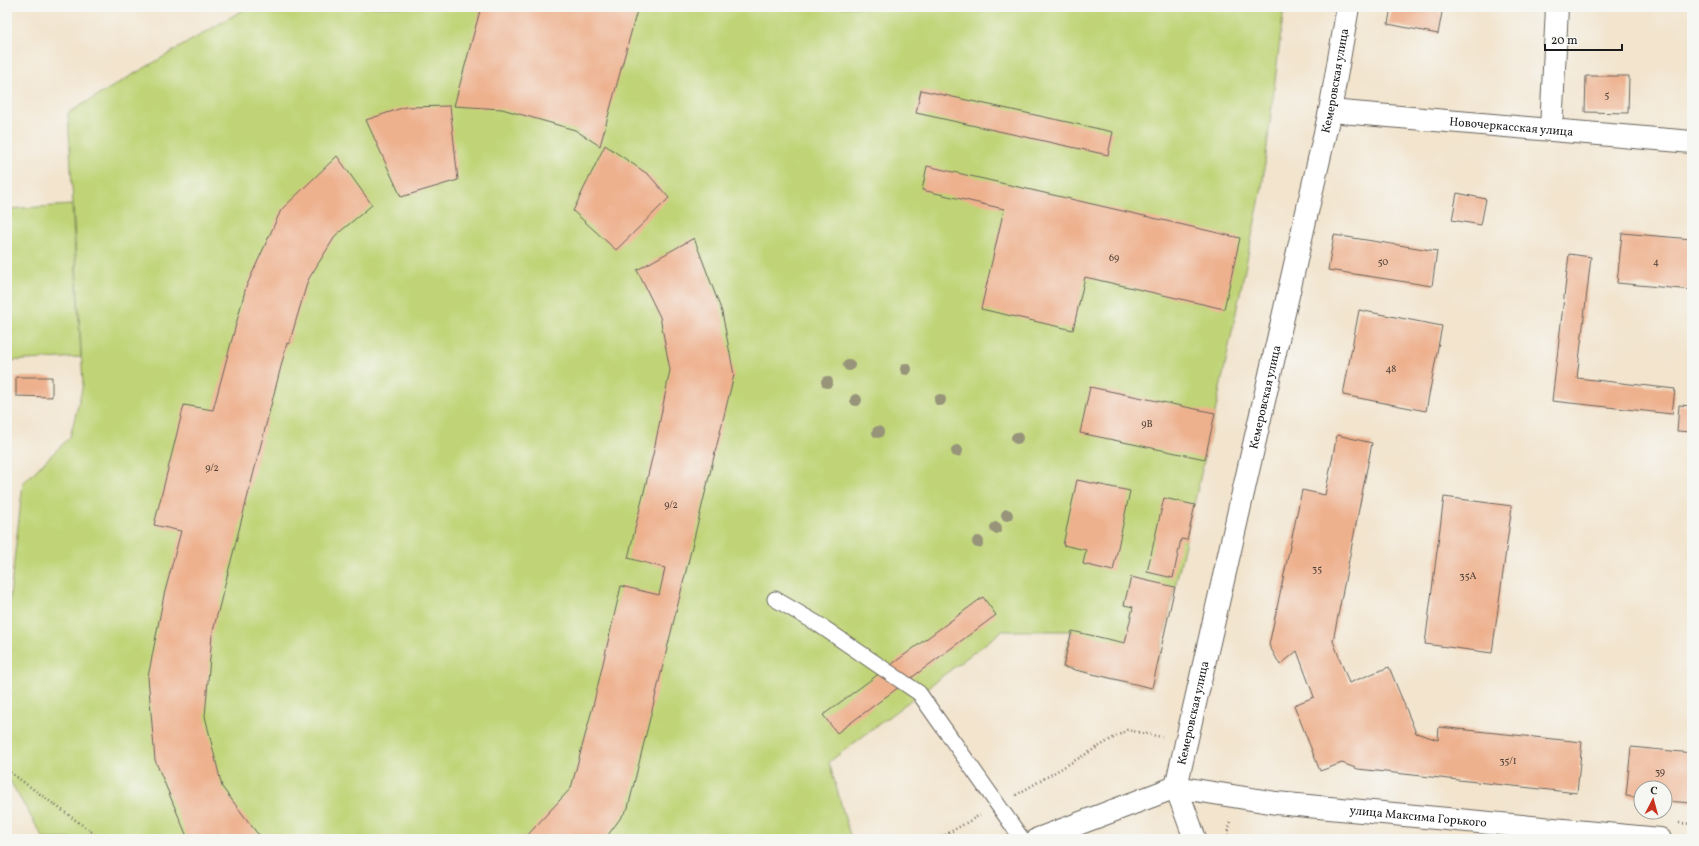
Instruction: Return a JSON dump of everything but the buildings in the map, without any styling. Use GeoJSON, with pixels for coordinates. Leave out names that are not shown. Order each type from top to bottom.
{"type":"FeatureCollection","features":[{"type":"Feature","properties":{"kind":"main road","name":"Кемеровская улица"},"geometry":{"type":"LineString","coordinates":[[1176,787],[1330,110],[1348,7]]}},
{"type":"Feature","properties":{"kind":"main road"},"geometry":{"type":"LineString","coordinates":[[1551,130],[1557,7]]}},
{"type":"Feature","properties":{"kind":"main road","name":"Новочеркасская улица"},"geometry":{"type":"LineString","coordinates":[[1330,110],[1692,142]]}},
{"type":"Feature","properties":{"kind":"main road"},"geometry":{"type":"LineString","coordinates":[[1038,839],[1176,787],[1195,839]]}},
{"type":"Feature","properties":{"kind":"main road","name":"улица Максима Горького"},"geometry":{"type":"LineString","coordinates":[[1176,787],[1276,803],[1660,839]]}},
{"type":"Feature","properties":{"kind":"lane"},"geometry":{"type":"LineString","coordinates":[[775,599],[818,624],[919,693],[1022,839]]}},
{"type":"Feature","properties":{"kind":"path"},"geometry":{"type":"LineString","coordinates":[[938,839],[1127,730],[1164,738]]}},
{"type":"Feature","properties":{"kind":"path"},"geometry":{"type":"LineString","coordinates":[[7,770],[96,835]]}},
{"type":"Feature","properties":{"kind":"green space"},"geometry":{"type":"Polygon","coordinates":[[[248,7],[1284,7],[1262,188],[1215,413],[1152,688],[1063,667],[1071,631],[1002,631],[829,762],[851,839],[44,839],[7,776],[7,622],[23,483],[70,437],[83,385],[68,113],[248,7]]]}},
{"type":"Feature","properties":{"kind":"green space"},"geometry":{"type":"Polygon","coordinates":[[[72,205],[81,357],[7,361],[7,209],[72,205]]]}}]}
